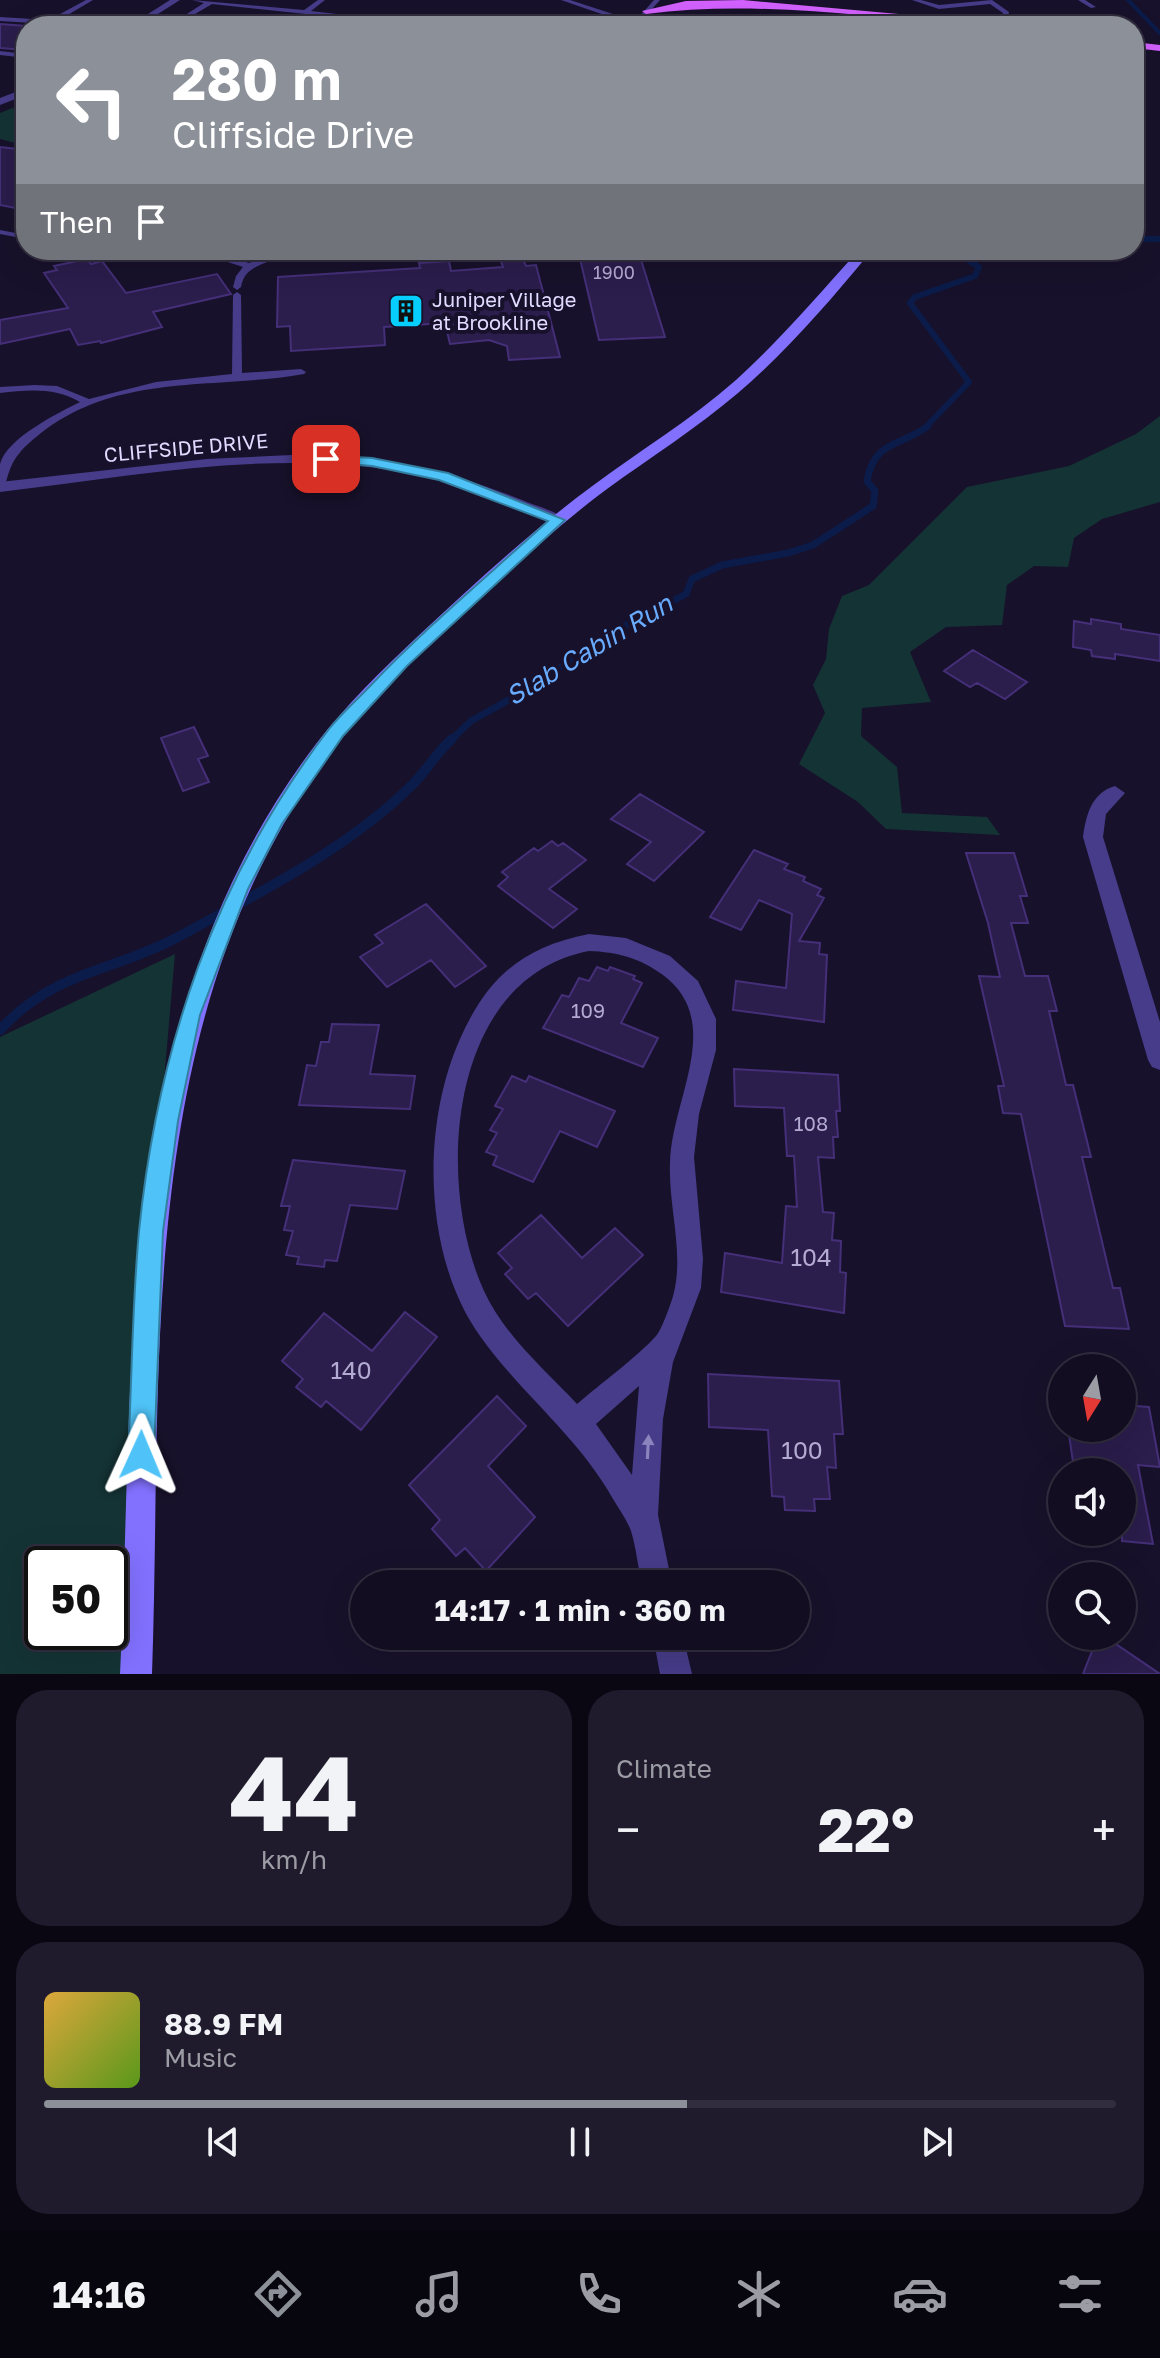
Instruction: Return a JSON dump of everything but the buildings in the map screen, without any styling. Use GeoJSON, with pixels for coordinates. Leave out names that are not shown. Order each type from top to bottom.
{"type":"FeatureCollection","features":[{"type":"Feature","properties":{"kind":"main road"},"geometry":{"type":"LineString","coordinates":[[715,0],[868,16]]}},
{"type":"Feature","properties":{"kind":"main road"},"geometry":{"type":"LineString","coordinates":[[646,11],[686,4],[732,2]]}},
{"type":"Feature","properties":{"kind":"main road"},"geometry":{"type":"LineString","coordinates":[[791,8],[857,3]]}},
{"type":"Feature","properties":{"kind":"main road"},"geometry":{"type":"LineString","coordinates":[[880,3],[911,16]]}},
{"type":"Feature","properties":{"kind":"main road"},"geometry":{"type":"LineString","coordinates":[[813,10],[856,16]]}},
{"type":"Feature","properties":{"kind":"main road"},"geometry":{"type":"LineString","coordinates":[[136,1674],[143,1375],[151,1231],[179,1057],[201,979],[239,889],[292,793],[337,731],[402,662],[558,520],[717,403],[761,365],[857,260]]}},
{"type":"Feature","properties":{"kind":"street"},"geometry":{"type":"LineString","coordinates":[[153,16],[176,0]]}},
{"type":"Feature","properties":{"kind":"street","name":"CLIFFSIDE DRIVE"},"geometry":{"type":"LineString","coordinates":[[0,487],[244,462],[326,459],[372,462],[443,476],[558,520]]}},
{"type":"Feature","properties":{"kind":"street"},"geometry":{"type":"LineString","coordinates":[[1115,793],[1097,811],[1093,837],[1160,1060]]}},
{"type":"Feature","properties":{"kind":"street"},"geometry":{"type":"LineString","coordinates":[[644,1525],[613,1470],[487,1324],[468,1285],[447,1206],[445,1135],[460,1066],[480,1019],[503,983],[537,958],[576,944],[613,943],[631,947],[679,974],[700,1003],[707,1037],[685,1125],[681,1170],[690,1259],[688,1286],[683,1308],[659,1361],[651,1397],[644,1525],[654,1570]]}},
{"type":"Feature","properties":{"kind":"street"},"geometry":{"type":"LineString","coordinates":[[576,1424],[668,1341]]}},
{"type":"Feature","properties":{"kind":"street"},"geometry":{"type":"LineString","coordinates":[[671,1650],[676,1674]]}},
{"type":"Feature","properties":{"kind":"lane"},"geometry":{"type":"LineString","coordinates":[[61,16],[90,0]]}},
{"type":"Feature","properties":{"kind":"lane"},"geometry":{"type":"LineString","coordinates":[[195,0],[342,16]]}},
{"type":"Feature","properties":{"kind":"lane"},"geometry":{"type":"LineString","coordinates":[[263,0],[299,5],[312,0]]}},
{"type":"Feature","properties":{"kind":"lane"},"geometry":{"type":"LineString","coordinates":[[305,12],[322,0]]}},
{"type":"Feature","properties":{"kind":"lane"},"geometry":{"type":"LineString","coordinates":[[564,0],[610,16]]}},
{"type":"Feature","properties":{"kind":"lane"},"geometry":{"type":"LineString","coordinates":[[642,16],[657,0]]}},
{"type":"Feature","properties":{"kind":"lane"},"geometry":{"type":"LineString","coordinates":[[915,0],[939,7],[990,1],[1006,13],[1005,16]]}},
{"type":"Feature","properties":{"kind":"lane"},"geometry":{"type":"LineString","coordinates":[[1081,0],[1093,7]]}},
{"type":"Feature","properties":{"kind":"lane"},"geometry":{"type":"LineString","coordinates":[[187,16],[210,2]]}},
{"type":"Feature","properties":{"kind":"lane"},"geometry":{"type":"LineString","coordinates":[[229,260],[249,266]]}},
{"type":"Feature","properties":{"kind":"lane"},"geometry":{"type":"LineString","coordinates":[[237,378],[237,291],[240,275],[249,266],[267,260]]}},
{"type":"Feature","properties":{"kind":"lane"},"geometry":{"type":"LineString","coordinates":[[0,487],[6,463],[24,441],[52,419],[88,402],[153,386],[301,372]]}},
{"type":"Feature","properties":{"kind":"lane"},"geometry":{"type":"LineString","coordinates":[[0,390],[46,386],[73,392],[88,402]]}},
{"type":"Feature","properties":{"kind":"green space"},"geometry":{"type":"Polygon","coordinates":[[[16,107],[16,143],[0,139],[0,113],[16,107]]]}},
{"type":"Feature","properties":{"kind":"green space"},"geometry":{"type":"Polygon","coordinates":[[[1160,416],[1160,502],[1102,519],[1074,538],[1068,567],[1034,566],[1007,585],[1002,625],[946,627],[910,652],[931,702],[862,708],[861,736],[897,767],[902,813],[987,817],[1000,835],[886,829],[858,802],[799,764],[825,713],[813,685],[826,659],[829,629],[842,596],[869,585],[967,487],[1069,466],[1136,434],[1160,416]]]}},
{"type":"Feature","properties":{"kind":"green space"},"geometry":{"type":"Polygon","coordinates":[[[175,954],[151,1231],[136,1674],[0,1674],[0,1037],[175,954]]]}},
{"type":"Feature","properties":{"kind":"waterway","name":"Slab Cabin Run"},"geometry":{"type":"LineString","coordinates":[[1128,0],[1144,16]]}},
{"type":"Feature","properties":{"kind":"waterway","name":"Slab Cabin Run"},"geometry":{"type":"LineString","coordinates":[[1144,16],[1160,33]]}},
{"type":"Feature","properties":{"kind":"waterway","name":"Slab Cabin Run"},"geometry":{"type":"LineString","coordinates":[[1144,239],[1160,239]]}},
{"type":"Feature","properties":{"kind":"waterway","name":"Slab Cabin Run"},"geometry":{"type":"LineString","coordinates":[[925,428],[969,382],[910,303],[915,297],[975,276],[979,267],[968,260]]}},
{"type":"Feature","properties":{"kind":"waterway","name":"Slab Cabin Run"},"geometry":{"type":"LineString","coordinates":[[451,740],[471,721],[525,691],[613,632],[686,594],[692,579],[722,565],[788,553],[813,545],[873,506],[875,491],[867,481],[876,458],[890,446],[928,426]]}},
{"type":"Feature","properties":{"kind":"waterway","name":"Slab Cabin Run"},"geometry":{"type":"LineString","coordinates":[[0,1030],[41,996],[176,938],[269,888],[330,850],[387,808],[412,785],[451,740]]}},
{"type":"Feature","properties":{"kind":"place","name":"Juniper Village at Brookline"},"geometry":{"type":"Point","coordinates":[406,311]}},
{"type":"Feature","properties":{"kind":"route"},"geometry":{"type":"LineString","coordinates":[[141,1455],[151,1231],[167,1121],[179,1057],[201,979],[239,889],[274,821],[337,731],[402,662],[558,520],[443,476],[372,462],[326,459]]}}]}
